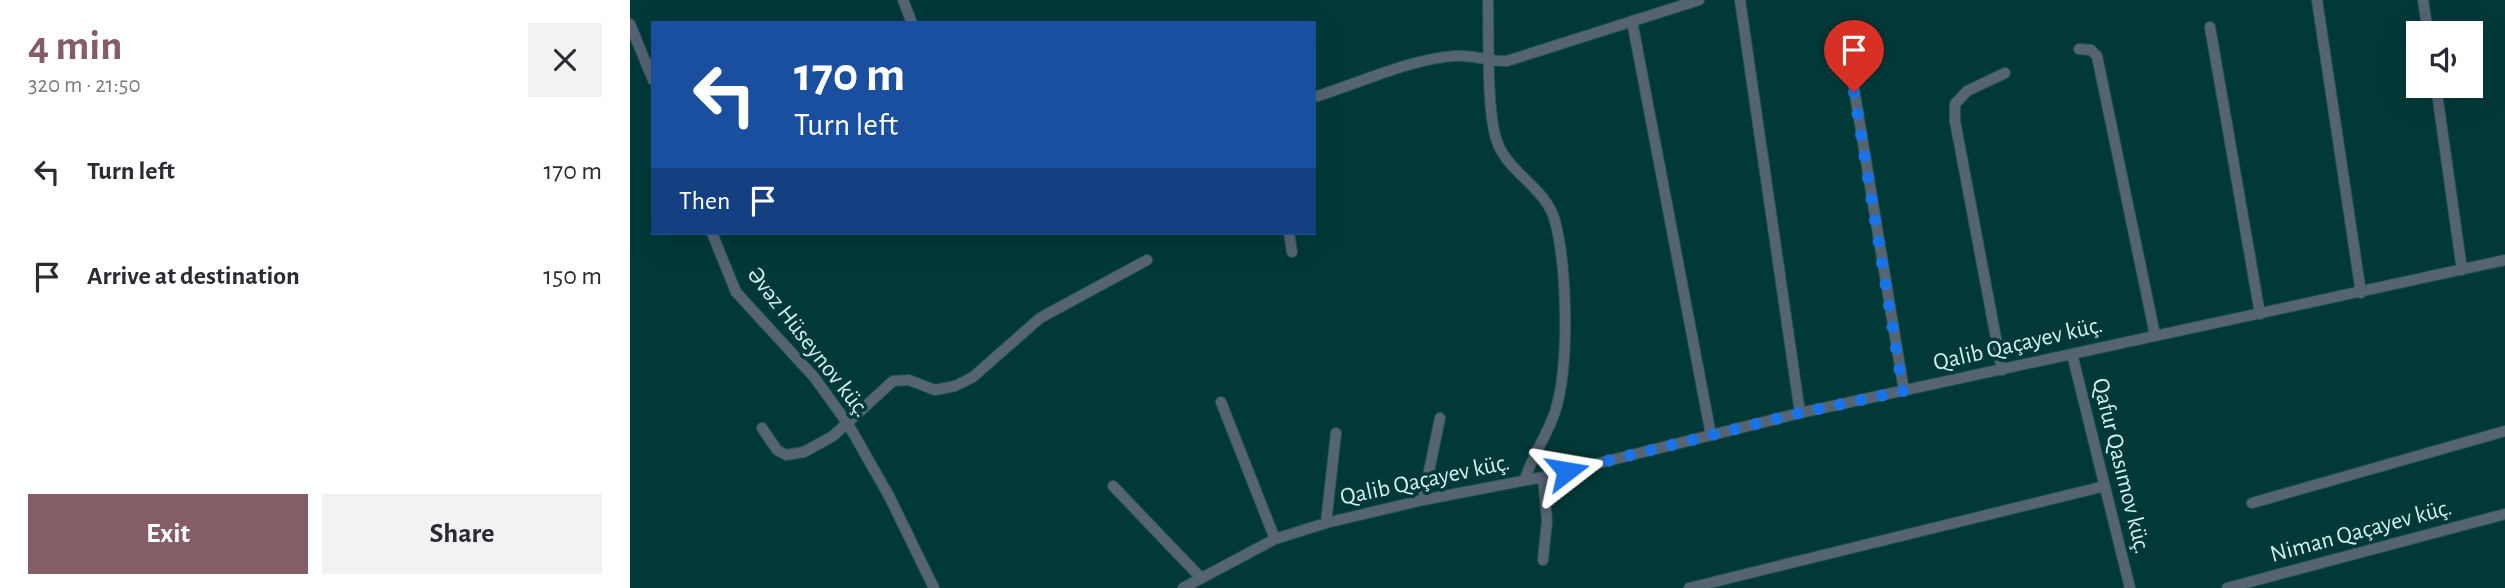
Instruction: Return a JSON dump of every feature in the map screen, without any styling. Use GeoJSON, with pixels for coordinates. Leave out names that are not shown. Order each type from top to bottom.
{"type":"FeatureCollection","features":[{"type":"Feature","properties":{"kind":"street"},"geometry":{"type":"LineString","coordinates":[[903,0],[911,21]]}},
{"type":"Feature","properties":{"kind":"street"},"geometry":{"type":"LineString","coordinates":[[1488,0],[1492,108],[1498,145],[1549,208],[1555,220],[1563,288],[1564,357],[1556,409],[1525,480]]}},
{"type":"Feature","properties":{"kind":"street"},"geometry":{"type":"LineString","coordinates":[[1316,96],[1455,55],[1490,62],[1507,61],[1699,0]]}},
{"type":"Feature","properties":{"kind":"street"},"geometry":{"type":"LineString","coordinates":[[1740,0],[1800,413]]}},
{"type":"Feature","properties":{"kind":"street"},"geometry":{"type":"LineString","coordinates":[[2317,0],[2361,293]]}},
{"type":"Feature","properties":{"kind":"street"},"geometry":{"type":"LineString","coordinates":[[2423,0],[2426,21]]}},
{"type":"Feature","properties":{"kind":"street"},"geometry":{"type":"LineString","coordinates":[[1632,21],[1711,435]]}},
{"type":"Feature","properties":{"kind":"street"},"geometry":{"type":"LineString","coordinates":[[630,24],[651,75]]}},
{"type":"Feature","properties":{"kind":"street"},"geometry":{"type":"LineString","coordinates":[[2210,27],[2260,314]]}},
{"type":"Feature","properties":{"kind":"street"},"geometry":{"type":"LineString","coordinates":[[2079,49],[2091,50],[2097,56],[2155,335]]}},
{"type":"Feature","properties":{"kind":"street"},"geometry":{"type":"LineString","coordinates":[[1850,64],[1903,391]]}},
{"type":"Feature","properties":{"kind":"street"},"geometry":{"type":"LineString","coordinates":[[2002,370],[1955,121],[1955,104],[1967,91],[2005,73]]}},
{"type":"Feature","properties":{"kind":"street"},"geometry":{"type":"LineString","coordinates":[[2438,98],[2462,270]]}},
{"type":"Feature","properties":{"kind":"street","name":"Əvəz Hüseynov küç."},"geometry":{"type":"LineString","coordinates":[[713,235],[736,292],[814,377],[848,424],[889,496],[934,588]]}},
{"type":"Feature","properties":{"kind":"street"},"geometry":{"type":"LineString","coordinates":[[1289,235],[1292,252]]}},
{"type":"Feature","properties":{"kind":"street"},"geometry":{"type":"LineString","coordinates":[[762,428],[777,450],[786,456],[804,452],[833,436],[893,381],[909,380],[935,390],[955,386],[973,377],[1040,318],[1147,260]]}},
{"type":"Feature","properties":{"kind":"street","name":"Qalib Qaçayev küç."},"geometry":{"type":"LineString","coordinates":[[1183,588],[1275,539],[1325,523],[1423,500],[1543,477],[1800,413],[2505,260]]}},
{"type":"Feature","properties":{"kind":"street","name":"Qafur Qasımov küç."},"geometry":{"type":"LineString","coordinates":[[2072,354],[2130,588]]}},
{"type":"Feature","properties":{"kind":"street"},"geometry":{"type":"LineString","coordinates":[[1221,402],[1275,539]]}},
{"type":"Feature","properties":{"kind":"street"},"geometry":{"type":"LineString","coordinates":[[1423,500],[1440,418]]}},
{"type":"Feature","properties":{"kind":"street"},"geometry":{"type":"LineString","coordinates":[[2252,503],[2505,431]]}},
{"type":"Feature","properties":{"kind":"street"},"geometry":{"type":"LineString","coordinates":[[1325,523],[1336,433]]}},
{"type":"Feature","properties":{"kind":"street"},"geometry":{"type":"LineString","coordinates":[[1543,477],[1547,521],[1543,561]]}},
{"type":"Feature","properties":{"kind":"street"},"geometry":{"type":"LineString","coordinates":[[1113,486],[1201,578]]}},
{"type":"Feature","properties":{"kind":"street"},"geometry":{"type":"LineString","coordinates":[[1689,588],[2105,486]]}},
{"type":"Feature","properties":{"kind":"street","name":"Niman Qaçayev küç."},"geometry":{"type":"LineString","coordinates":[[2227,588],[2505,514]]}},
{"type":"Feature","properties":{"kind":"route"},"geometry":{"type":"LineString","coordinates":[[1567,471],[1800,413],[1903,391],[1854,92]]}}]}
